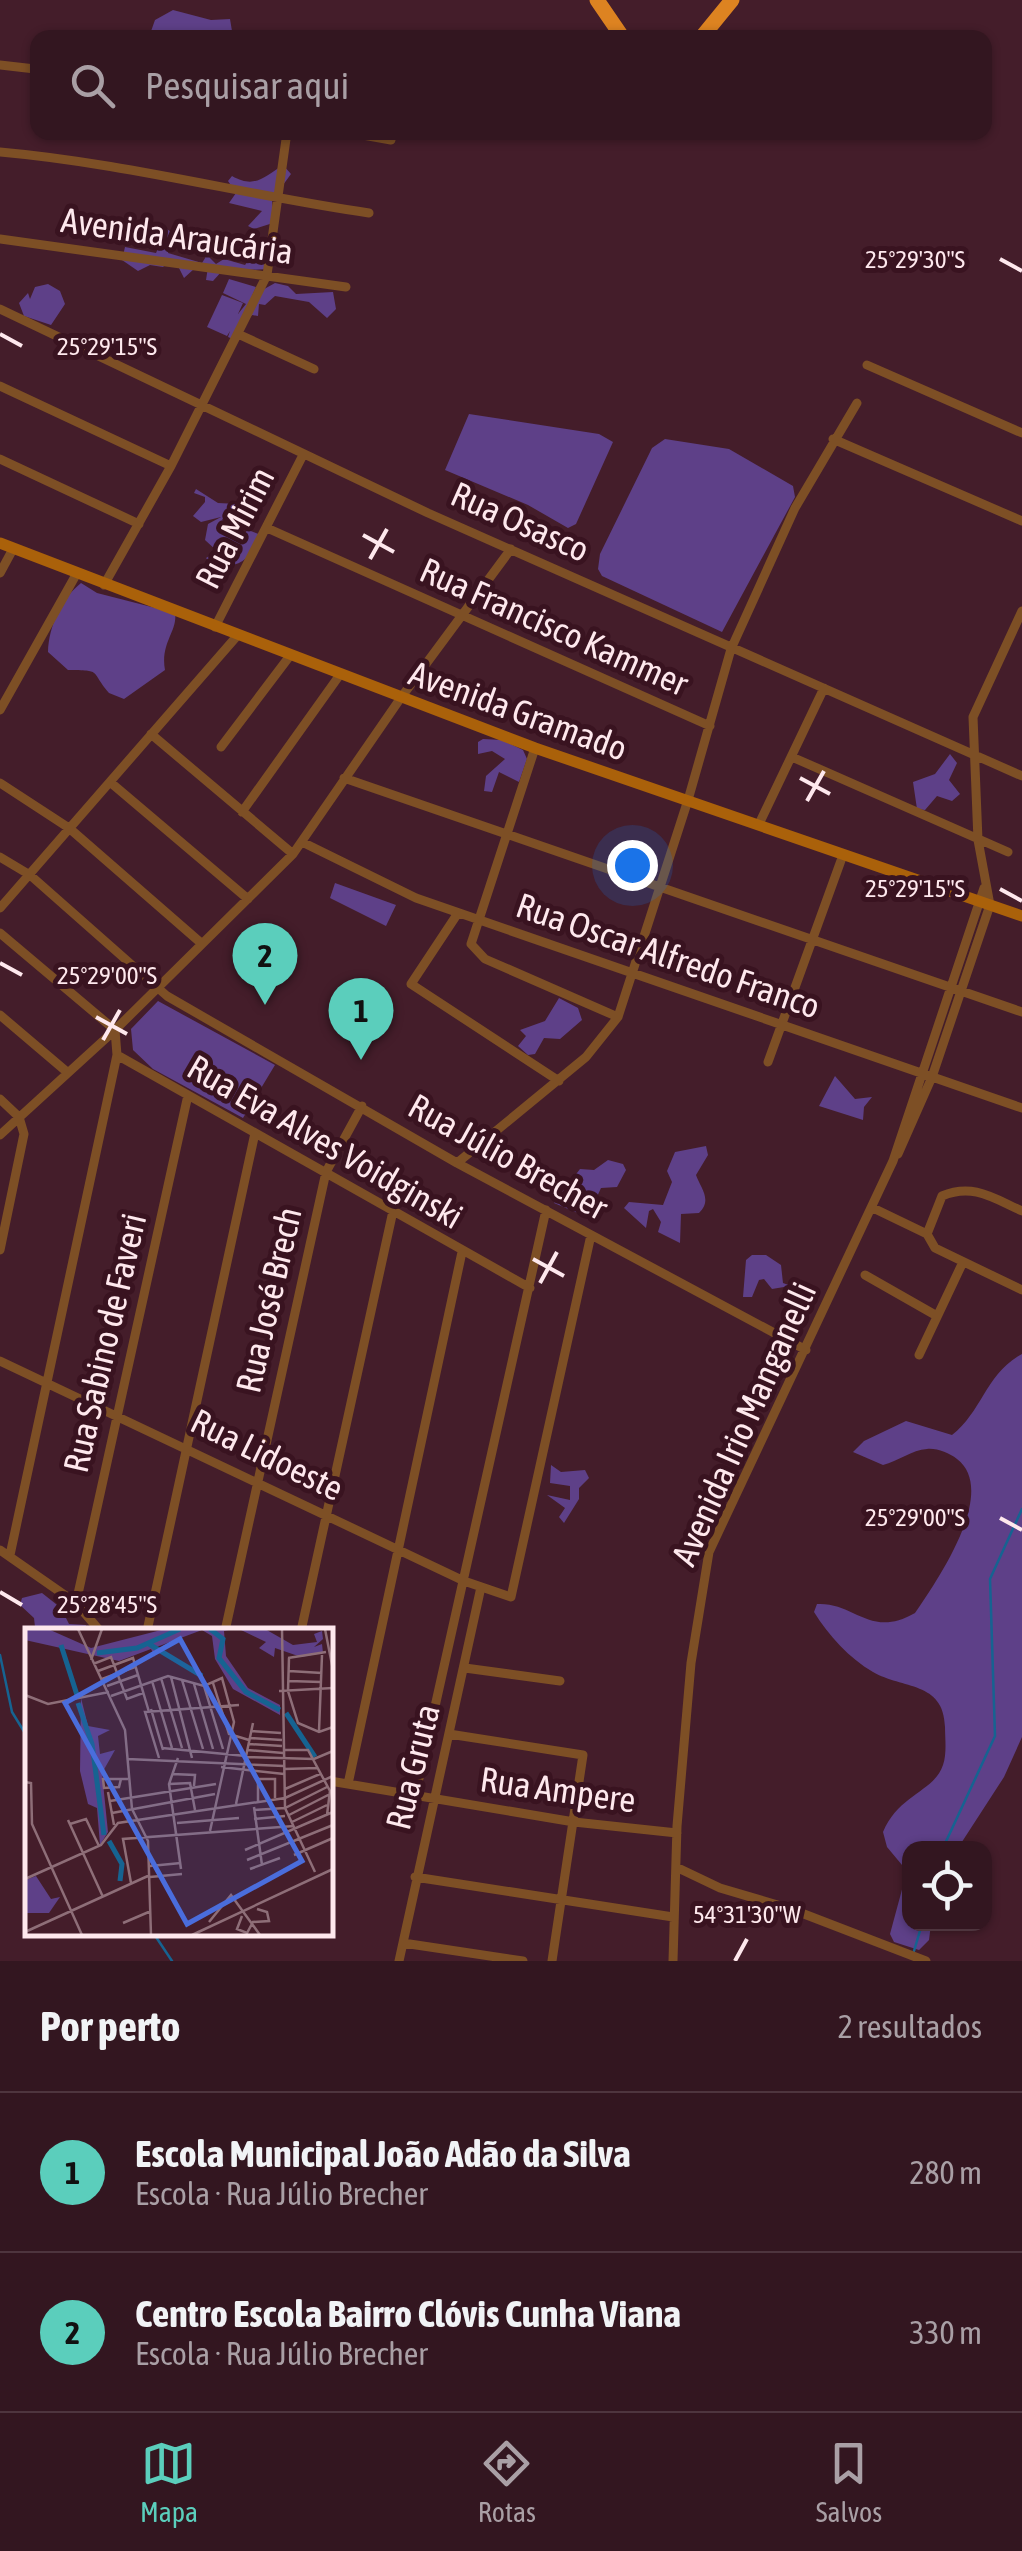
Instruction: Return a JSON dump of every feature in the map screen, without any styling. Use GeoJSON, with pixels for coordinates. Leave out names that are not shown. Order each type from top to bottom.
{"type":"FeatureCollection","features":[{"type":"Feature","properties":{"kind":"highway"},"geometry":{"type":"LineString","coordinates":[[598,0],[618,30]]}},
{"type":"Feature","properties":{"kind":"highway"},"geometry":{"type":"LineString","coordinates":[[717,22],[724,0]]}},
{"type":"Feature","properties":{"kind":"highway"},"geometry":{"type":"LineString","coordinates":[[710,30],[732,0]]}},
{"type":"Feature","properties":{"kind":"street"},"geometry":{"type":"LineString","coordinates":[[0,65],[30,68]]}},
{"type":"Feature","properties":{"kind":"street"},"geometry":{"type":"LineString","coordinates":[[104,586],[171,466],[267,275],[286,140]]}},
{"type":"Feature","properties":{"kind":"street"},"geometry":{"type":"LineString","coordinates":[[0,152],[91,160],[278,200],[369,213]]}},
{"type":"Feature","properties":{"kind":"street","name":"Avenida Araucária"},"geometry":{"type":"LineString","coordinates":[[0,238],[346,287]]}},
{"type":"Feature","properties":{"kind":"street","name":"Rua Osasco"},"geometry":{"type":"LineString","coordinates":[[0,310],[303,455],[730,649],[1022,776]]}},
{"type":"Feature","properties":{"kind":"street"},"geometry":{"type":"LineString","coordinates":[[238,334],[314,370]]}},
{"type":"Feature","properties":{"kind":"street"},"geometry":{"type":"LineString","coordinates":[[867,365],[1022,433]]}},
{"type":"Feature","properties":{"kind":"street"},"geometry":{"type":"LineString","coordinates":[[0,386],[171,466]]}},
{"type":"Feature","properties":{"kind":"street"},"geometry":{"type":"LineString","coordinates":[[457,1163],[558,1081],[608,1035],[618,1018],[688,800],[730,649],[795,508],[857,403]]}},
{"type":"Feature","properties":{"kind":"street"},"geometry":{"type":"LineString","coordinates":[[833,439],[1022,521]]}},
{"type":"Feature","properties":{"kind":"street","name":"Rua Mirim"},"geometry":{"type":"LineString","coordinates":[[215,627],[303,455]]}},
{"type":"Feature","properties":{"kind":"street"},"geometry":{"type":"LineString","coordinates":[[0,459],[139,524]]}},
{"type":"Feature","properties":{"kind":"street","name":"Rua Francisco Kammer"},"geometry":{"type":"LineString","coordinates":[[267,528],[710,726]]}},
{"type":"Feature","properties":{"kind":"street","name":"Avenida Gramado"},"geometry":{"type":"LineString","coordinates":[[0,544],[400,699],[1022,916]]}},
{"type":"Feature","properties":{"kind":"street"},"geometry":{"type":"LineString","coordinates":[[0,573],[13,549]]}},
{"type":"Feature","properties":{"kind":"street"},"geometry":{"type":"LineString","coordinates":[[0,1135],[116,1030],[293,854],[400,699],[511,549]]}},
{"type":"Feature","properties":{"kind":"street"},"geometry":{"type":"LineString","coordinates":[[0,710],[77,573]]}},
{"type":"Feature","properties":{"kind":"street"},"geometry":{"type":"LineString","coordinates":[[984,903],[973,716],[1022,610]]}},
{"type":"Feature","properties":{"kind":"street"},"geometry":{"type":"LineString","coordinates":[[0,908],[238,636]]}},
{"type":"Feature","properties":{"kind":"street"},"geometry":{"type":"LineString","coordinates":[[221,747],[289,657]]}},
{"type":"Feature","properties":{"kind":"street"},"geometry":{"type":"LineString","coordinates":[[242,812],[339,676]]}},
{"type":"Feature","properties":{"kind":"street"},"geometry":{"type":"LineString","coordinates":[[759,824],[824,688]]}},
{"type":"Feature","properties":{"kind":"street"},"geometry":{"type":"LineString","coordinates":[[151,734],[293,854]]}},
{"type":"Feature","properties":{"kind":"street"},"geometry":{"type":"LineString","coordinates":[[535,748],[476,918],[471,944],[485,958],[618,1018]]}},
{"type":"Feature","properties":{"kind":"street"},"geometry":{"type":"LineString","coordinates":[[792,757],[1008,852]]}},
{"type":"Feature","properties":{"kind":"street"},"geometry":{"type":"LineString","coordinates":[[344,778],[1022,1012]]}},
{"type":"Feature","properties":{"kind":"street"},"geometry":{"type":"LineString","coordinates":[[110,782],[248,900]]}},
{"type":"Feature","properties":{"kind":"street"},"geometry":{"type":"LineString","coordinates":[[0,783],[69,828],[201,943]]}},
{"type":"Feature","properties":{"kind":"street","name":"Rua Oscar Alfredo Franco"},"geometry":{"type":"LineString","coordinates":[[302,842],[375,882],[1022,1108]]}},
{"type":"Feature","properties":{"kind":"street"},"geometry":{"type":"LineString","coordinates":[[768,1062],[843,855]]}},
{"type":"Feature","properties":{"kind":"street","name":"Rua Júlio Brecher"},"geometry":{"type":"LineString","coordinates":[[0,857],[30,876],[157,986],[457,1163],[806,1350]]}},
{"type":"Feature","properties":{"kind":"street","name":"Avenida Irio Manganelli"},"geometry":{"type":"LineString","coordinates":[[893,1160],[949,988],[984,903]]}},
{"type":"Feature","properties":{"kind":"street","name":"Avenida Irio Manganelli"},"geometry":{"type":"LineString","coordinates":[[672,1961],[677,1833],[692,1650],[708,1552],[932,1077],[962,992],[984,903]]}},
{"type":"Feature","properties":{"kind":"street"},"geometry":{"type":"LineString","coordinates":[[458,912],[410,984],[558,1081]]}},
{"type":"Feature","properties":{"kind":"street"},"geometry":{"type":"LineString","coordinates":[[0,933],[116,1030],[117,1055],[47,1382],[5,1553],[76,1603],[97,1628]]}},
{"type":"Feature","properties":{"kind":"street"},"geometry":{"type":"LineString","coordinates":[[0,1015],[67,1072]]}},
{"type":"Feature","properties":{"kind":"street","name":"Rua Eva Alves Voidginski"},"geometry":{"type":"LineString","coordinates":[[117,1055],[530,1288]]}},
{"type":"Feature","properties":{"kind":"street","name":"Rua Sabino de Faveri"},"geometry":{"type":"LineString","coordinates":[[76,1603],[188,1095]]}},
{"type":"Feature","properties":{"kind":"street"},"geometry":{"type":"LineString","coordinates":[[0,1099],[19,1116],[24,1134],[0,1250]]}},
{"type":"Feature","properties":{"kind":"street","name":"Rua José Brech"},"geometry":{"type":"LineString","coordinates":[[227,1628],[326,1172],[362,1106]]}},
{"type":"Feature","properties":{"kind":"street"},"geometry":{"type":"LineString","coordinates":[[148,1628],[255,1133]]}},
{"type":"Feature","properties":{"kind":"street"},"geometry":{"type":"LineString","coordinates":[[926,1234],[942,1196],[959,1189],[972,1188],[1022,1211]]}},
{"type":"Feature","properties":{"kind":"street"},"geometry":{"type":"LineString","coordinates":[[873,1208],[926,1234],[935,1248],[1022,1290]]}},
{"type":"Feature","properties":{"kind":"street","name":"Rua Gruta"},"geometry":{"type":"LineString","coordinates":[[415,1796],[546,1210]]}},
{"type":"Feature","properties":{"kind":"street"},"geometry":{"type":"LineString","coordinates":[[302,1628],[393,1211]]}},
{"type":"Feature","properties":{"kind":"street","name":"Rua Lidoeste"},"geometry":{"type":"LineString","coordinates":[[0,1361],[464,1581],[510,1597],[591,1235]]}},
{"type":"Feature","properties":{"kind":"street"},"geometry":{"type":"LineString","coordinates":[[348,1784],[462,1252]]}},
{"type":"Feature","properties":{"kind":"street"},"geometry":{"type":"LineString","coordinates":[[919,1355],[963,1262]]}},
{"type":"Feature","properties":{"kind":"street"},"geometry":{"type":"LineString","coordinates":[[865,1275],[937,1316]]}},
{"type":"Feature","properties":{"kind":"street","name":"Rua Gruta"},"geometry":{"type":"LineString","coordinates":[[400,1961],[481,1587]]}},
{"type":"Feature","properties":{"kind":"street"},"geometry":{"type":"LineString","coordinates":[[465,1668],[560,1680]]}},
{"type":"Feature","properties":{"kind":"street"},"geometry":{"type":"LineString","coordinates":[[449,1734],[583,1755],[552,1961]]}},
{"type":"Feature","properties":{"kind":"street","name":"Rua Ampere"},"geometry":{"type":"LineString","coordinates":[[332,1781],[574,1822],[677,1833]]}},
{"type":"Feature","properties":{"kind":"street"},"geometry":{"type":"LineString","coordinates":[[676,1867],[720,1888],[791,1909],[926,1961]]}},
{"type":"Feature","properties":{"kind":"street"},"geometry":{"type":"LineString","coordinates":[[416,1877],[673,1917]]}},
{"type":"Feature","properties":{"kind":"street"},"geometry":{"type":"LineString","coordinates":[[403,1943],[523,1961]]}},
{"type":"Feature","properties":{"kind":"shaded area"},"geometry":{"type":"Polygon","coordinates":[[[173,10],[211,20],[230,19],[232,30],[151,30],[155,20],[173,10]]]}},
{"type":"Feature","properties":{"kind":"shaded area"},"geometry":{"type":"Polygon","coordinates":[[[283,165],[291,174],[272,200],[273,223],[254,229],[248,226],[262,211],[229,203],[236,193],[228,181],[232,176],[259,180],[283,165]]]}},
{"type":"Feature","properties":{"kind":"shaded area"},"geometry":{"type":"Polygon","coordinates":[[[167,229],[172,233],[168,253],[202,263],[207,255],[216,264],[224,259],[245,265],[264,240],[269,269],[222,271],[213,281],[206,280],[208,267],[194,269],[184,278],[178,266],[168,262],[163,267],[150,265],[138,271],[122,260],[125,247],[156,253],[167,229]]]}},
{"type":"Feature","properties":{"kind":"shaded area"},"geometry":{"type":"Polygon","coordinates":[[[229,279],[256,287],[252,296],[275,283],[288,286],[296,294],[333,292],[336,309],[327,318],[309,302],[275,296],[265,305],[259,304],[258,316],[252,315],[233,339],[228,337],[230,331],[227,336],[207,327],[222,295],[243,303],[238,314],[246,304],[223,293],[229,279]]]}},
{"type":"Feature","properties":{"kind":"shaded area"},"geometry":{"type":"Polygon","coordinates":[[[48,284],[60,291],[65,304],[51,325],[24,316],[19,303],[28,293],[30,299],[35,287],[48,284]]]}},
{"type":"Feature","properties":{"kind":"shaded area"},"geometry":{"type":"Polygon","coordinates":[[[469,414],[599,434],[613,442],[576,524],[568,528],[528,505],[445,470],[469,414]]]}},
{"type":"Feature","properties":{"kind":"shaded area"},"geometry":{"type":"Polygon","coordinates":[[[665,439],[729,449],[793,486],[795,497],[722,632],[602,576],[598,569],[600,554],[652,448],[665,439]]]}},
{"type":"Feature","properties":{"kind":"shaded area"},"geometry":{"type":"Polygon","coordinates":[[[196,489],[218,503],[238,504],[233,517],[222,519],[232,535],[241,536],[248,530],[261,535],[242,561],[221,566],[212,565],[206,558],[217,551],[205,540],[208,524],[221,517],[201,522],[193,516],[205,502],[205,497],[194,493],[196,489]]]}},
{"type":"Feature","properties":{"kind":"shaded area"},"geometry":{"type":"Polygon","coordinates":[[[81,583],[97,593],[175,613],[165,652],[165,670],[124,699],[109,693],[94,673],[68,670],[48,652],[57,614],[81,583]]]}},
{"type":"Feature","properties":{"kind":"shaded area"},"geometry":{"type":"Polygon","coordinates":[[[502,740],[523,750],[527,759],[519,782],[499,772],[492,792],[484,791],[486,776],[505,759],[492,751],[478,754],[478,742],[502,740]]]}},
{"type":"Feature","properties":{"kind":"shaded area"},"geometry":{"type":"Polygon","coordinates":[[[950,754],[957,763],[949,780],[960,794],[952,801],[937,796],[925,810],[917,809],[913,782],[935,774],[950,754]]]}},
{"type":"Feature","properties":{"kind":"shaded area"},"geometry":{"type":"Polygon","coordinates":[[[335,883],[396,905],[386,926],[330,898],[335,883]]]}},
{"type":"Feature","properties":{"kind":"shaded area"},"geometry":{"type":"Polygon","coordinates":[[[559,998],[578,1008],[582,1020],[560,1039],[544,1038],[535,1054],[528,1055],[518,1046],[526,1036],[520,1030],[545,1021],[559,998]]]}},
{"type":"Feature","properties":{"kind":"shaded area"},"geometry":{"type":"Polygon","coordinates":[[[158,1001],[275,1065],[243,1118],[153,1069],[133,1050],[131,1029],[158,1001]]]}},
{"type":"Feature","properties":{"kind":"shaded area"},"geometry":{"type":"Polygon","coordinates":[[[835,1076],[855,1099],[872,1097],[864,1107],[863,1120],[819,1106],[835,1076]]]}},
{"type":"Feature","properties":{"kind":"shaded area"},"geometry":{"type":"Polygon","coordinates":[[[706,1146],[708,1155],[696,1175],[705,1203],[699,1213],[681,1214],[680,1243],[658,1232],[661,1222],[653,1209],[649,1211],[646,1228],[624,1208],[629,1202],[663,1205],[672,1182],[667,1171],[675,1152],[706,1146]]]}},
{"type":"Feature","properties":{"kind":"shaded area"},"geometry":{"type":"Polygon","coordinates":[[[608,1160],[623,1164],[626,1170],[617,1187],[601,1188],[596,1199],[580,1191],[569,1194],[570,1203],[577,1196],[587,1201],[580,1214],[554,1203],[580,1169],[594,1170],[608,1160]]]}},
{"type":"Feature","properties":{"kind":"shaded area"},"geometry":{"type":"Polygon","coordinates":[[[752,1255],[766,1255],[781,1265],[783,1283],[816,1295],[815,1301],[792,1296],[784,1287],[772,1289],[764,1279],[759,1280],[752,1297],[743,1297],[746,1260],[752,1255]]]}},
{"type":"Feature","properties":{"kind":"shaded area"},"geometry":{"type":"Polygon","coordinates":[[[1022,1354],[1022,1737],[1004,1777],[963,1841],[902,1841],[902,1865],[887,1847],[883,1832],[898,1809],[932,1782],[943,1765],[943,1712],[929,1694],[873,1672],[856,1660],[814,1612],[817,1604],[830,1605],[886,1622],[915,1613],[960,1536],[971,1492],[968,1473],[957,1459],[935,1449],[916,1451],[883,1465],[853,1452],[864,1441],[906,1421],[952,1435],[1010,1362],[1022,1354]]]}},
{"type":"Feature","properties":{"kind":"shaded area"},"geometry":{"type":"Polygon","coordinates":[[[551,1465],[561,1472],[585,1470],[589,1478],[579,1488],[579,1499],[564,1523],[559,1517],[565,1508],[547,1495],[570,1500],[570,1486],[550,1483],[551,1465]]]}},
{"type":"Feature","properties":{"kind":"shaded area"},"geometry":{"type":"Polygon","coordinates":[[[42,1593],[61,1608],[69,1624],[86,1625],[86,1628],[35,1627],[34,1618],[20,1605],[22,1598],[42,1593]]]}},
{"type":"Feature","properties":{"kind":"shaded area"},"geometry":{"type":"Polygon","coordinates":[[[902,1890],[902,1931],[930,1931],[929,1940],[919,1950],[894,1942],[890,1934],[902,1890]]]}},
{"type":"Feature","properties":{"kind":"waterway"},"geometry":{"type":"LineString","coordinates":[[946,1841],[995,1736],[990,1579],[1022,1509]]}},
{"type":"Feature","properties":{"kind":"waterway"},"geometry":{"type":"LineString","coordinates":[[0,1655],[12,1712],[25,1733]]}},
{"type":"Feature","properties":{"kind":"waterway"},"geometry":{"type":"LineString","coordinates":[[914,1951],[920,1931]]}},
{"type":"Feature","properties":{"kind":"waterway"},"geometry":{"type":"LineString","coordinates":[[155,1936],[172,1961]]}},
{"type":"Feature","properties":{"kind":"place","name":"Centro Escola Bairro Clóvis Cunha Viana"},"geometry":{"type":"Point","coordinates":[265,1005]}},
{"type":"Feature","properties":{"kind":"place","name":"Escola Municipal João Adão da Silva"},"geometry":{"type":"Point","coordinates":[361,1060]}}]}
